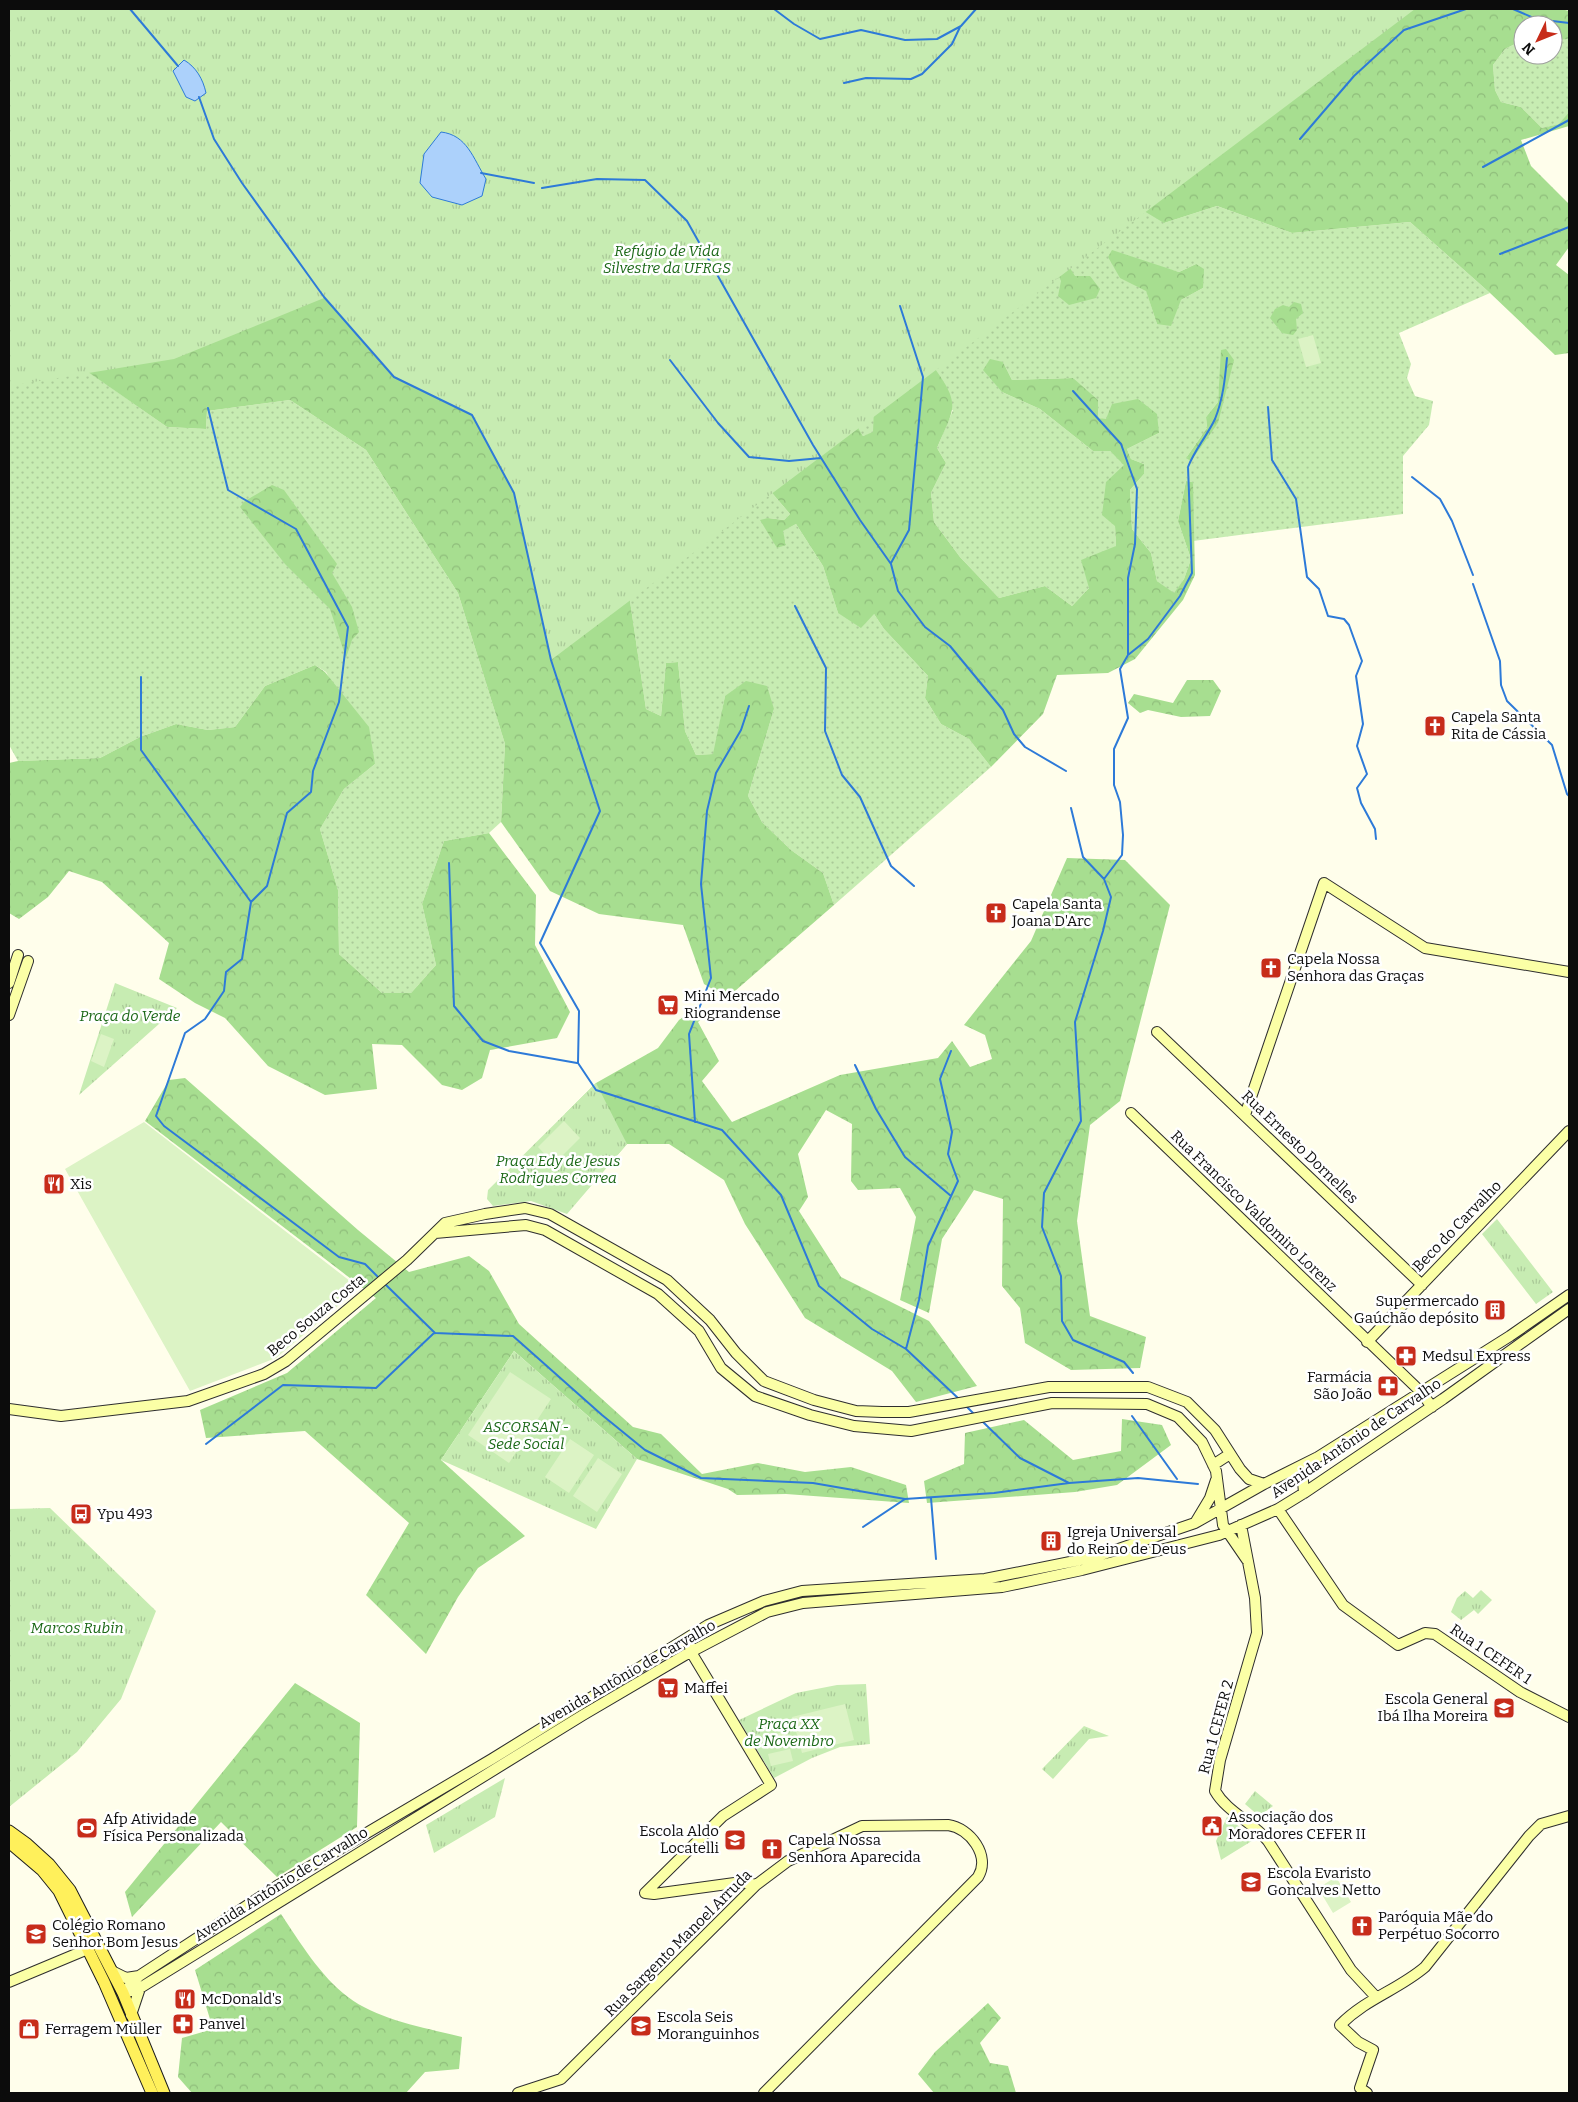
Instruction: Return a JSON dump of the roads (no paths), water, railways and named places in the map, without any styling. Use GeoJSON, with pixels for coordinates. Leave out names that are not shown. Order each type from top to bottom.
{"type":"FeatureCollection","features":[{"type":"Feature","properties":{"kind":"main road"},"geometry":{"type":"LineString","coordinates":[[9,1831],[49,1864],[70,1890],[123,1993],[164,2093]]}},
{"type":"Feature","properties":{"kind":"main road"},"geometry":{"type":"LineString","coordinates":[[9,1842],[42,1870],[59,1891],[115,2004],[152,2093]]}},
{"type":"Feature","properties":{"kind":"main road"},"geometry":{"type":"LineString","coordinates":[[104,1982],[123,1993]]}},
{"type":"Feature","properties":{"kind":"main road"},"geometry":{"type":"LineString","coordinates":[[115,2004],[123,1993]]}},
{"type":"Feature","properties":{"kind":"street"},"geometry":{"type":"LineString","coordinates":[[1245,1115],[1324,883],[1425,948],[1569,972]]}},
{"type":"Feature","properties":{"kind":"street"},"geometry":{"type":"LineString","coordinates":[[9,983],[23,958],[9,1015]]}},
{"type":"Feature","properties":{"kind":"street","name":"Rua Ernesto Dornelles"},"geometry":{"type":"LineString","coordinates":[[1157,1032],[1422,1285]]}},
{"type":"Feature","properties":{"kind":"street","name":"Rua Francisco Valdomiro Lorenz"},"geometry":{"type":"LineString","coordinates":[[1131,1113],[1421,1392],[1432,1406]]}},
{"type":"Feature","properties":{"kind":"street","name":"Beco do Carvalho"},"geometry":{"type":"LineString","coordinates":[[1367,1342],[1569,1131]]}},
{"type":"Feature","properties":{"kind":"street","name":"Beco Souza Costa"},"geometry":{"type":"LineString","coordinates":[[9,1409],[62,1416],[188,1401],[264,1374],[286,1361],[407,1260],[445,1223],[525,1208],[550,1214],[667,1280],[710,1320]]}},
{"type":"Feature","properties":{"kind":"street","name":"Rua 1 CEFER 2"},"geometry":{"type":"LineString","coordinates":[[435,1233],[526,1225],[545,1230],[658,1294],[699,1331],[721,1368],[755,1396],[810,1416],[854,1426],[911,1432],[1052,1402],[1147,1404],[1178,1417],[1202,1442],[1217,1477],[1221,1518],[1227,1531],[1247,1560]]}},
{"type":"Feature","properties":{"kind":"street","name":"Avenida Antônio de Carvalho"},"geometry":{"type":"LineString","coordinates":[[123,1993],[139,1976],[276,1886],[492,1758],[697,1631],[764,1601],[802,1591],[985,1579],[1095,1557],[1194,1523],[1264,1484],[1291,1472],[1449,1375],[1569,1295]]}},
{"type":"Feature","properties":{"kind":"street","name":"Avenida Antônio de Carvalho"},"geometry":{"type":"LineString","coordinates":[[123,1993],[140,1988],[296,1894],[575,1719],[691,1652],[768,1612],[804,1603],[1002,1587],[1082,1570],[1206,1539],[1278,1509],[1304,1493],[1432,1406],[1569,1309]]}},
{"type":"Feature","properties":{"kind":"street"},"geometry":{"type":"LineString","coordinates":[[699,1331],[710,1320],[736,1353],[764,1381],[814,1400],[856,1411],[909,1412],[1049,1388],[1148,1387],[1187,1402],[1215,1430],[1249,1479],[1264,1484]]}},
{"type":"Feature","properties":{"kind":"street"},"geometry":{"type":"LineString","coordinates":[[1449,1375],[1454,1378],[1458,1387]]}},
{"type":"Feature","properties":{"kind":"street"},"geometry":{"type":"LineString","coordinates":[[810,1416],[814,1400]]}},
{"type":"Feature","properties":{"kind":"street"},"geometry":{"type":"LineString","coordinates":[[1213,1465],[1230,1454]]}},
{"type":"Feature","properties":{"kind":"street"},"geometry":{"type":"LineString","coordinates":[[1291,1472],[1303,1481],[1304,1493]]}},
{"type":"Feature","properties":{"kind":"street"},"geometry":{"type":"LineString","coordinates":[[1194,1523],[1210,1498],[1217,1477]]}},
{"type":"Feature","properties":{"kind":"street"},"geometry":{"type":"LineString","coordinates":[[1221,1509],[1226,1518],[1241,1525]]}},
{"type":"Feature","properties":{"kind":"street","name":"Rua 1 CEFER 1"},"geometry":{"type":"LineString","coordinates":[[1278,1509],[1347,1610],[1398,1645],[1424,1633],[1436,1634],[1520,1692],[1569,1717]]}},
{"type":"Feature","properties":{"kind":"street","name":"Rua 1 CEFER 2"},"geometry":{"type":"LineString","coordinates":[[1241,1525],[1256,1598],[1258,1633],[1220,1760],[1215,1791],[1224,1802],[1258,1829],[1268,1841],[1351,1970],[1375,1996]]}},
{"type":"Feature","properties":{"kind":"street"},"geometry":{"type":"LineString","coordinates":[[697,1631],[689,1642],[691,1652],[771,1785],[723,1816],[645,1893],[654,1894],[742,1882],[756,1885]]}},
{"type":"Feature","properties":{"kind":"street"},"geometry":{"type":"LineString","coordinates":[[675,1661],[685,1650],[683,1639]]}},
{"type":"Feature","properties":{"kind":"street"},"geometry":{"type":"LineString","coordinates":[[1363,2091],[1373,2050],[1358,2042],[1340,2025],[1363,2004],[1414,1976],[1425,1967],[1529,1836],[1541,1824],[1569,1816]]}},
{"type":"Feature","properties":{"kind":"street","name":"Rua Sargento Manoel Arruda"},"geometry":{"type":"LineString","coordinates":[[518,2093],[561,2079],[756,1885],[788,1861],[862,1826],[957,1826],[970,1836],[980,1852],[982,1866],[978,1877],[764,2093]]}},
{"type":"Feature","properties":{"kind":"street"},"geometry":{"type":"LineString","coordinates":[[287,1880],[296,1894]]}},
{"type":"Feature","properties":{"kind":"street"},"geometry":{"type":"LineString","coordinates":[[276,1886],[285,1900]]}},
{"type":"Feature","properties":{"kind":"street"},"geometry":{"type":"LineString","coordinates":[[9,1982],[88,1949]]}},
{"type":"Feature","properties":{"kind":"street"},"geometry":{"type":"LineString","coordinates":[[112,1971],[126,1978],[139,1976]]}},
{"type":"Feature","properties":{"kind":"street"},"geometry":{"type":"LineString","coordinates":[[131,2015],[140,1988]]}},
{"type":"Feature","properties":{"kind":"water"},"geometry":{"type":"Polygon","coordinates":[[[184,60],[201,78],[205,88],[206,93],[195,101],[186,97],[173,71],[184,60]]]}},
{"type":"Feature","properties":{"kind":"water"},"geometry":{"type":"Polygon","coordinates":[[[441,132],[457,138],[473,156],[486,179],[482,196],[462,205],[432,197],[420,183],[424,154],[441,132]]]}},
{"type":"Feature","properties":{"kind":"waterway"},"geometry":{"type":"LineString","coordinates":[[130,9],[178,66]]}},
{"type":"Feature","properties":{"kind":"waterway"},"geometry":{"type":"LineString","coordinates":[[774,9],[794,24],[820,39],[861,30],[905,40],[937,39],[961,26],[976,9]]}},
{"type":"Feature","properties":{"kind":"waterway"},"geometry":{"type":"LineString","coordinates":[[1300,139],[1354,76],[1404,30],[1466,9]]}},
{"type":"Feature","properties":{"kind":"waterway"},"geometry":{"type":"LineString","coordinates":[[1513,9],[1536,19],[1569,23]]}},
{"type":"Feature","properties":{"kind":"waterway"},"geometry":{"type":"LineString","coordinates":[[844,83],[866,78],[911,79],[922,74],[952,44],[960,27]]}},
{"type":"Feature","properties":{"kind":"waterway"},"geometry":{"type":"LineString","coordinates":[[199,97],[214,139],[242,183],[324,297],[394,377],[472,415],[514,493],[551,660],[600,811],[540,943],[579,1011],[578,1063],[596,1090],[722,1130],[781,1195],[819,1286],[872,1329],[906,1349],[959,1399]]}},
{"type":"Feature","properties":{"kind":"waterway"},"geometry":{"type":"LineString","coordinates":[[1483,167],[1569,120]]}},
{"type":"Feature","properties":{"kind":"waterway"},"geometry":{"type":"LineString","coordinates":[[481,173],[534,183]]}},
{"type":"Feature","properties":{"kind":"waterway"},"geometry":{"type":"LineString","coordinates":[[542,188],[597,179],[645,180],[687,221],[813,445],[860,520],[891,564],[898,591],[925,627],[950,646],[1003,710],[1014,734],[1025,747],[1066,771]]}},
{"type":"Feature","properties":{"kind":"waterway"},"geometry":{"type":"LineString","coordinates":[[1500,254],[1569,227]]}},
{"type":"Feature","properties":{"kind":"waterway"},"geometry":{"type":"LineString","coordinates":[[891,563],[909,530],[923,377],[900,306]]}},
{"type":"Feature","properties":{"kind":"waterway"},"geometry":{"type":"LineString","coordinates":[[1133,1373],[1124,1362],[1073,1340],[1062,1321],[1061,1276],[1042,1227],[1044,1193],[1081,1121],[1075,1022],[1103,931],[1111,897],[1104,879],[1122,855],[1123,835],[1120,802],[1114,785],[1114,749],[1128,718],[1120,669],[1128,655],[1148,639],[1180,596],[1192,573],[1188,467],[1218,411],[1227,358]]}},
{"type":"Feature","properties":{"kind":"waterway"},"geometry":{"type":"LineString","coordinates":[[670,360],[718,423],[749,457],[789,461],[821,458]]}},
{"type":"Feature","properties":{"kind":"waterway"},"geometry":{"type":"LineString","coordinates":[[1073,391],[1121,444],[1137,489],[1135,544],[1128,578],[1128,655]]}},
{"type":"Feature","properties":{"kind":"waterway"},"geometry":{"type":"LineString","coordinates":[[1268,407],[1272,460],[1296,499],[1307,577],[1319,589],[1328,616],[1344,619],[1349,625],[1362,661],[1356,676],[1363,724],[1357,746],[1367,774],[1357,788],[1361,803],[1375,829],[1376,839]]}},
{"type":"Feature","properties":{"kind":"waterway"},"geometry":{"type":"LineString","coordinates":[[208,408],[228,490],[296,529],[348,627],[339,702],[313,771],[311,792],[287,813],[267,886],[251,902],[242,959],[226,972],[224,991],[205,1019],[185,1033],[156,1116],[164,1126],[339,1257],[365,1264],[380,1279]]}},
{"type":"Feature","properties":{"kind":"waterway"},"geometry":{"type":"LineString","coordinates":[[1412,477],[1440,499],[1452,521],[1473,575]]}},
{"type":"Feature","properties":{"kind":"waterway"},"geometry":{"type":"LineString","coordinates":[[1473,584],[1500,661],[1501,685],[1507,701],[1552,745],[1569,796]]}},
{"type":"Feature","properties":{"kind":"waterway"},"geometry":{"type":"LineString","coordinates":[[795,606],[826,668],[825,731],[842,775],[860,797],[891,866],[914,886]]}},
{"type":"Feature","properties":{"kind":"waterway"},"geometry":{"type":"LineString","coordinates":[[141,677],[141,750],[251,902]]}},
{"type":"Feature","properties":{"kind":"waterway"},"geometry":{"type":"LineString","coordinates":[[695,1122],[689,1034],[711,978],[701,884],[707,811],[716,773],[741,730],[749,706]]}},
{"type":"Feature","properties":{"kind":"waterway"},"geometry":{"type":"LineString","coordinates":[[1071,808],[1083,857],[1104,879]]}},
{"type":"Feature","properties":{"kind":"waterway"},"geometry":{"type":"LineString","coordinates":[[449,863],[454,1006],[483,1041],[509,1051],[577,1063]]}},
{"type":"Feature","properties":{"kind":"waterway"},"geometry":{"type":"LineString","coordinates":[[906,1349],[919,1300],[928,1246],[958,1181],[948,1154],[952,1132],[940,1079],[951,1051]]}},
{"type":"Feature","properties":{"kind":"waterway"},"geometry":{"type":"LineString","coordinates":[[855,1065],[876,1109],[905,1157],[951,1196]]}},
{"type":"Feature","properties":{"kind":"waterway"},"geometry":{"type":"LineString","coordinates":[[385,1284],[435,1333],[513,1336],[602,1415],[645,1450],[701,1478],[813,1483],[905,1499],[994,1493],[1069,1483]]}},
{"type":"Feature","properties":{"kind":"waterway"},"geometry":{"type":"LineString","coordinates":[[206,1444],[283,1385],[376,1388],[434,1333]]}},
{"type":"Feature","properties":{"kind":"waterway"},"geometry":{"type":"LineString","coordinates":[[966,1406],[975,1415]]}},
{"type":"Feature","properties":{"kind":"waterway"},"geometry":{"type":"LineString","coordinates":[[1132,1416],[1177,1479]]}},
{"type":"Feature","properties":{"kind":"waterway"},"geometry":{"type":"LineString","coordinates":[[982,1421],[1020,1458],[1069,1483],[1138,1478],[1198,1484]]}},
{"type":"Feature","properties":{"kind":"waterway"},"geometry":{"type":"LineString","coordinates":[[931,1498],[936,1559]]}},
{"type":"Feature","properties":{"kind":"waterway"},"geometry":{"type":"LineString","coordinates":[[863,1527],[905,1499]]}},
{"type":"Feature","properties":{"kind":"place","name":"Capela Santa Rita de Cássia"},"geometry":{"type":"Point","coordinates":[1435,726]}},
{"type":"Feature","properties":{"kind":"place","name":"Capela Santa Joana D'Arc"},"geometry":{"type":"Point","coordinates":[996,913]}},
{"type":"Feature","properties":{"kind":"place","name":"Capela Nossa Senhora das Graças"},"geometry":{"type":"Point","coordinates":[1271,968]}},
{"type":"Feature","properties":{"kind":"place","name":"Mini Mercado Riograndense"},"geometry":{"type":"Point","coordinates":[668,1005]}},
{"type":"Feature","properties":{"kind":"place","name":"Xis"},"geometry":{"type":"Point","coordinates":[54,1184]}},
{"type":"Feature","properties":{"kind":"place","name":"Supermercado Gaúchão depósito"},"geometry":{"type":"Point","coordinates":[1495,1310]}},
{"type":"Feature","properties":{"kind":"place","name":"Medsul Express"},"geometry":{"type":"Point","coordinates":[1406,1356]}},
{"type":"Feature","properties":{"kind":"place","name":"Farmácia São João"},"geometry":{"type":"Point","coordinates":[1388,1386]}},
{"type":"Feature","properties":{"kind":"place","name":"Ypu 493"},"geometry":{"type":"Point","coordinates":[81,1514]}},
{"type":"Feature","properties":{"kind":"place","name":"Igreja Universal do Reino de Deus"},"geometry":{"type":"Point","coordinates":[1051,1541]}},
{"type":"Feature","properties":{"kind":"place","name":"Maffei"},"geometry":{"type":"Point","coordinates":[668,1688]}},
{"type":"Feature","properties":{"kind":"place","name":"Escola General Ibá Ilha Moreira"},"geometry":{"type":"Point","coordinates":[1504,1708]}},
{"type":"Feature","properties":{"kind":"place","name":"Associação dos Moradores CEFER II"},"geometry":{"type":"Point","coordinates":[1212,1826]}},
{"type":"Feature","properties":{"kind":"place","name":"Afp Atividade Física Personalizada"},"geometry":{"type":"Point","coordinates":[87,1828]}},
{"type":"Feature","properties":{"kind":"place","name":"Escola Aldo Locatelli"},"geometry":{"type":"Point","coordinates":[735,1840]}},
{"type":"Feature","properties":{"kind":"place","name":"Capela Nossa Senhora Aparecida"},"geometry":{"type":"Point","coordinates":[772,1849]}},
{"type":"Feature","properties":{"kind":"place","name":"Escola Evaristo Goncalves Netto"},"geometry":{"type":"Point","coordinates":[1251,1882]}},
{"type":"Feature","properties":{"kind":"place","name":"Paróquia Mãe do Perpétuo Socorro"},"geometry":{"type":"Point","coordinates":[1362,1926]}},
{"type":"Feature","properties":{"kind":"place","name":"Colégio Romano Senhor Bom Jesus"},"geometry":{"type":"Point","coordinates":[36,1934]}},
{"type":"Feature","properties":{"kind":"place","name":"McDonald's"},"geometry":{"type":"Point","coordinates":[185,1999]}},
{"type":"Feature","properties":{"kind":"place","name":"Panvel"},"geometry":{"type":"Point","coordinates":[183,2024]}},
{"type":"Feature","properties":{"kind":"place","name":"Escola Seis Moranguinhos"},"geometry":{"type":"Point","coordinates":[641,2026]}},
{"type":"Feature","properties":{"kind":"place","name":"Ferragem Müller"},"geometry":{"type":"Point","coordinates":[29,2029]}},
{"type":"Feature","properties":{"kind":"park label","name":"Refúgio de Vida Silvestre da UFRGS"},"geometry":{"type":"Point","coordinates":[667,260]}},
{"type":"Feature","properties":{"kind":"park label","name":"Praça do Verde"},"geometry":{"type":"Point","coordinates":[130,1016]}},
{"type":"Feature","properties":{"kind":"park label","name":"Praça Edy de Jesus Rodrigues Correa"},"geometry":{"type":"Point","coordinates":[558,1170]}},
{"type":"Feature","properties":{"kind":"park label","name":"ASCORSAN - Sede Social"},"geometry":{"type":"Point","coordinates":[526,1436]}},
{"type":"Feature","properties":{"kind":"park label","name":"Marcos Rubin"},"geometry":{"type":"Point","coordinates":[77,1628]}},
{"type":"Feature","properties":{"kind":"park label","name":"Praça XX de Novembro"},"geometry":{"type":"Point","coordinates":[789,1732]}}]}
